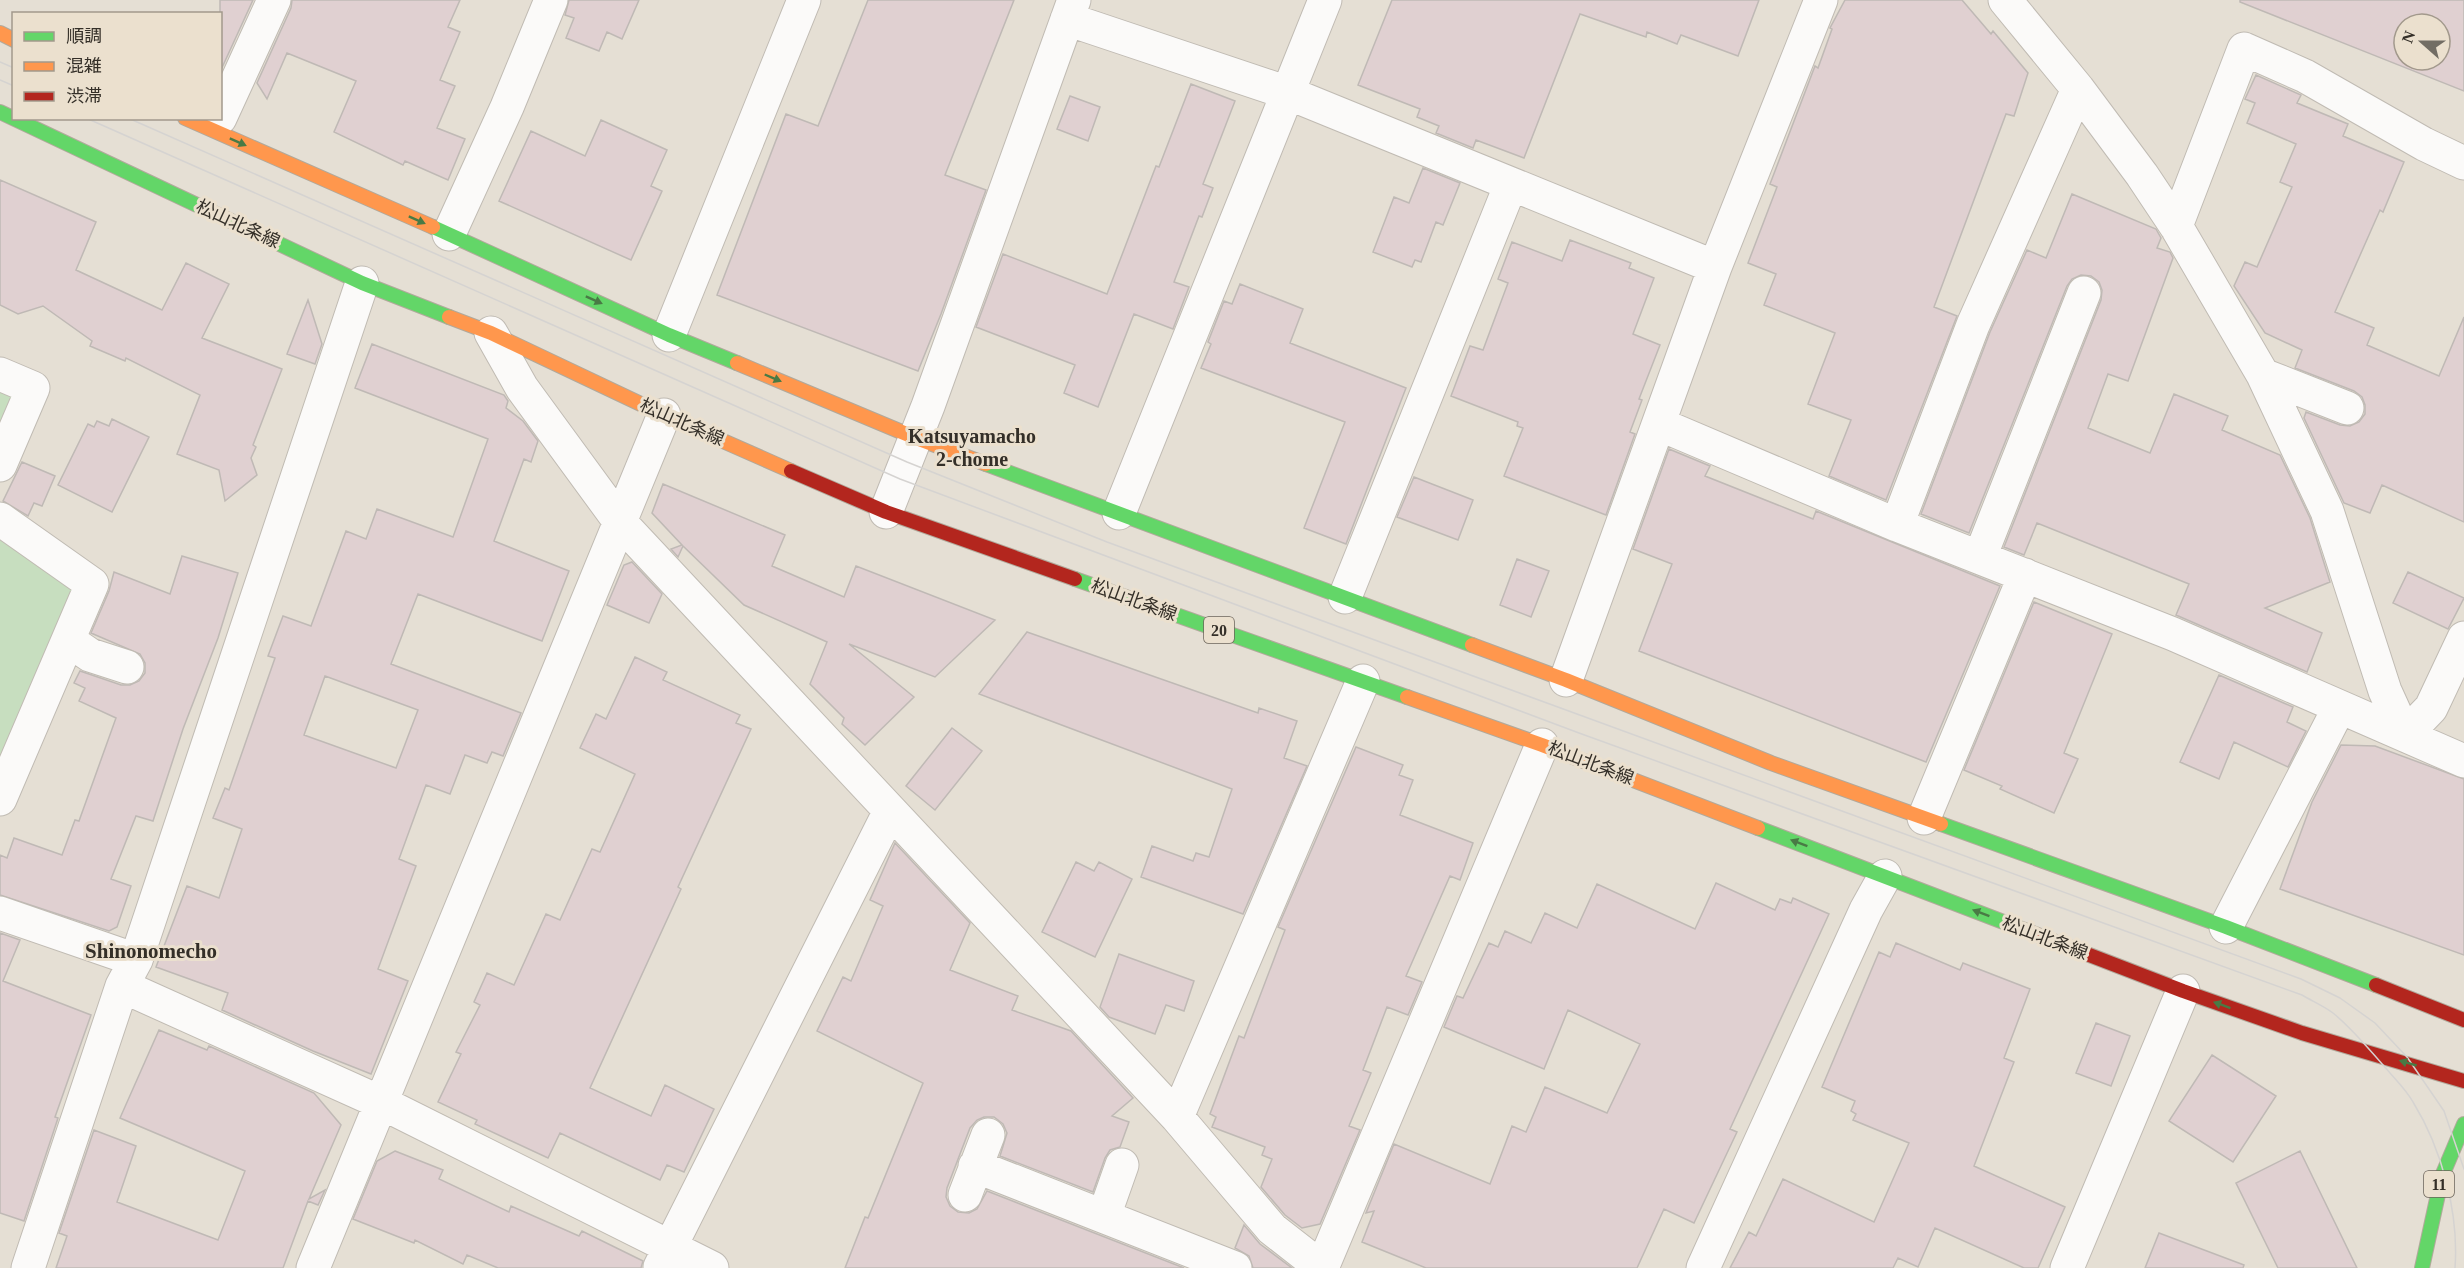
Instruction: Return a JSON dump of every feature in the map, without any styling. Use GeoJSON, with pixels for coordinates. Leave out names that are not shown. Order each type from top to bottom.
{"type":"FeatureCollection","features":[{"type":"Feature","properties":{"kind":"main road","name":"松山北条線"},"geometry":{"type":"LineString","coordinates":[[17,120],[362,283],[491,333],[664,415],[886,512],[1542,745],[2183,991],[2302,1033],[2464,1081]]}},
{"type":"Feature","properties":{"kind":"main road"},"geometry":{"type":"LineString","coordinates":[[201,120],[218,122],[449,234],[669,334],[916,438],[1566,680],[1771,763],[2226,927],[2464,1020]]}},
{"type":"Feature","properties":{"kind":"main road","name":"11"},"geometry":{"type":"LineString","coordinates":[[2422,1268],[2435,1198],[2452,1146],[2464,1124]]}},
{"type":"Feature","properties":{"kind":"street"},"geometry":{"type":"LineString","coordinates":[[222,113],[274,0]]}},
{"type":"Feature","properties":{"kind":"street"},"geometry":{"type":"LineString","coordinates":[[449,234],[507,107],[551,0]]}},
{"type":"Feature","properties":{"kind":"street"},"geometry":{"type":"LineString","coordinates":[[669,334],[804,0]]}},
{"type":"Feature","properties":{"kind":"street"},"geometry":{"type":"LineString","coordinates":[[1119,513],[1325,0]]}},
{"type":"Feature","properties":{"kind":"street"},"geometry":{"type":"LineString","coordinates":[[1566,680],[1715,267],[1821,0]]}},
{"type":"Feature","properties":{"kind":"street"},"geometry":{"type":"LineString","coordinates":[[2005,0],[2078,89],[2142,175],[2176,226],[2263,375],[2327,511],[2385,691],[2405,735]]}},
{"type":"Feature","properties":{"kind":"street"},"geometry":{"type":"LineString","coordinates":[[886,512],[916,438],[1070,9],[1288,93],[1715,267]]}},
{"type":"Feature","properties":{"kind":"street"},"geometry":{"type":"LineString","coordinates":[[2176,226],[2244,49],[2305,76],[2424,144],[2464,164]]}},
{"type":"Feature","properties":{"kind":"street"},"geometry":{"type":"LineString","coordinates":[[1896,525],[1973,325],[2078,89]]}},
{"type":"Feature","properties":{"kind":"street"},"geometry":{"type":"LineString","coordinates":[[1345,597],[1511,184]]}},
{"type":"Feature","properties":{"kind":"street"},"geometry":{"type":"LineString","coordinates":[[28,1268],[362,283]]}},
{"type":"Feature","properties":{"kind":"street"},"geometry":{"type":"LineString","coordinates":[[1980,557],[2084,293]]}},
{"type":"Feature","properties":{"kind":"street"},"geometry":{"type":"LineString","coordinates":[[491,333],[522,388],[620,522],[1177,1118],[1272,1229],[1322,1268],[1542,745]]}},
{"type":"Feature","properties":{"kind":"street"},"geometry":{"type":"LineString","coordinates":[[0,374],[33,388],[0,465]]}},
{"type":"Feature","properties":{"kind":"street"},"geometry":{"type":"LineString","coordinates":[[2263,375],[2347,408]]}},
{"type":"Feature","properties":{"kind":"street"},"geometry":{"type":"LineString","coordinates":[[313,1268],[664,415]]}},
{"type":"Feature","properties":{"kind":"street"},"geometry":{"type":"LineString","coordinates":[[1659,424],[1896,525],[2174,634],[2464,761]]}},
{"type":"Feature","properties":{"kind":"street"},"geometry":{"type":"LineString","coordinates":[[0,519],[92,584],[0,799]]}},
{"type":"Feature","properties":{"kind":"street"},"geometry":{"type":"LineString","coordinates":[[1924,818],[2025,575]]}},
{"type":"Feature","properties":{"kind":"street"},"geometry":{"type":"LineString","coordinates":[[2405,735],[2431,708],[2464,638]]}},
{"type":"Feature","properties":{"kind":"street"},"geometry":{"type":"LineString","coordinates":[[68,640],[90,655],[127,667]]}},
{"type":"Feature","properties":{"kind":"street"},"geometry":{"type":"LineString","coordinates":[[1177,1118],[1363,681]]}},
{"type":"Feature","properties":{"kind":"street"},"geometry":{"type":"LineString","coordinates":[[2226,927],[2339,708]]}},
{"type":"Feature","properties":{"kind":"street"},"geometry":{"type":"LineString","coordinates":[[665,1258],[890,811]]}},
{"type":"Feature","properties":{"kind":"street"},"geometry":{"type":"LineString","coordinates":[[1703,1268],[1866,910],[1885,876]]}},
{"type":"Feature","properties":{"kind":"street"},"geometry":{"type":"LineString","coordinates":[[0,913],[129,973],[382,1103],[665,1258],[712,1268]]}},
{"type":"Feature","properties":{"kind":"street"},"geometry":{"type":"LineString","coordinates":[[2067,1268],[2183,991]]}},
{"type":"Feature","properties":{"kind":"street"},"geometry":{"type":"LineString","coordinates":[[988,1135],[970,1180],[1104,1216],[1235,1268]]}},
{"type":"Feature","properties":{"kind":"street"},"geometry":{"type":"LineString","coordinates":[[1104,1216],[1122,1165]]}},
{"type":"Feature","properties":{"kind":"green space"},"geometry":{"type":"Polygon","coordinates":[[[0,389],[14,395],[0,429],[0,389]]]}},
{"type":"Feature","properties":{"kind":"green space"},"geometry":{"type":"Polygon","coordinates":[[[0,536],[77,590],[0,771],[0,536]]]}},
{"type":"Feature","properties":{"kind":"building"},"geometry":{"type":"Polygon","coordinates":[[[220,0],[253,0],[222,68],[222,12],[220,12],[220,0]]]}},
{"type":"Feature","properties":{"kind":"building"},"geometry":{"type":"Polygon","coordinates":[[[292,0],[460,0],[448,27],[460,32],[440,80],[455,86],[437,128],[465,139],[448,180],[405,161],[403,165],[334,132],[356,81],[287,53],[267,99],[257,83],[291,8],[292,0]]]}},
{"type":"Feature","properties":{"kind":"building"},"geometry":{"type":"Polygon","coordinates":[[[569,0],[639,0],[622,39],[607,32],[599,51],[566,38],[574,18],[565,15],[569,0]]]}},
{"type":"Feature","properties":{"kind":"building"},"geometry":{"type":"Polygon","coordinates":[[[868,0],[1014,0],[945,175],[986,190],[918,371],[717,295],[786,114],[818,126],[868,0]]]}},
{"type":"Feature","properties":{"kind":"building"},"geometry":{"type":"Polygon","coordinates":[[[1392,0],[1759,0],[1738,56],[1681,35],[1677,44],[1647,32],[1646,37],[1580,14],[1524,158],[1476,140],[1473,148],[1436,133],[1439,126],[1417,117],[1420,109],[1358,85],[1392,0]]]}},
{"type":"Feature","properties":{"kind":"building"},"geometry":{"type":"Polygon","coordinates":[[[1845,0],[1962,0],[1991,34],[1993,31],[2028,73],[2014,116],[2006,114],[1934,307],[1957,316],[1886,500],[1829,476],[1851,420],[1808,404],[1835,333],[1764,305],[1776,274],[1748,263],[1777,187],[1770,184],[1815,66],[1818,68],[1832,29],[1830,28],[1845,0]]]}},
{"type":"Feature","properties":{"kind":"building"},"geometry":{"type":"Polygon","coordinates":[[[2240,0],[2464,0],[2464,91],[2416,72],[2452,72],[2452,12],[2392,12],[2392,62],[2240,2],[2240,0]]]}},
{"type":"Feature","properties":{"kind":"building"},"geometry":{"type":"Polygon","coordinates":[[[2256,75],[2301,95],[2297,103],[2348,124],[2343,136],[2404,162],[2383,212],[2380,210],[2335,312],[2374,328],[2367,345],[2439,376],[2464,317],[2464,522],[2382,485],[2370,513],[2344,503],[2304,418],[2306,412],[2340,425],[2350,426],[2359,422],[2365,414],[2362,397],[2354,391],[2295,368],[2302,350],[2265,333],[2234,286],[2245,262],[2257,267],[2292,187],[2280,182],[2296,144],[2247,123],[2255,103],[2245,99],[2256,75]]]}},
{"type":"Feature","properties":{"kind":"building"},"geometry":{"type":"Polygon","coordinates":[[[1191,84],[1235,101],[1203,184],[1213,188],[1202,217],[1199,216],[1174,282],[1189,287],[1173,329],[1134,314],[1098,407],[1064,393],[1075,365],[976,327],[1003,254],[1107,294],[1156,166],[1159,167],[1191,84]]]}},
{"type":"Feature","properties":{"kind":"building"},"geometry":{"type":"Polygon","coordinates":[[[1070,96],[1100,107],[1088,141],[1057,129],[1070,96]]]}},
{"type":"Feature","properties":{"kind":"building"},"geometry":{"type":"Polygon","coordinates":[[[601,120],[667,150],[651,186],[662,191],[631,260],[499,201],[531,131],[585,156],[601,120]]]}},
{"type":"Feature","properties":{"kind":"building"},"geometry":{"type":"Polygon","coordinates":[[[1423,168],[1460,183],[1443,225],[1436,222],[1421,262],[1415,260],[1412,267],[1373,252],[1394,197],[1409,203],[1423,168]]]}},
{"type":"Feature","properties":{"kind":"building"},"geometry":{"type":"Polygon","coordinates":[[[0,180],[96,222],[76,270],[162,310],[186,263],[229,284],[202,338],[282,369],[253,445],[256,447],[251,458],[257,475],[225,501],[219,470],[177,454],[200,395],[126,358],[125,361],[90,346],[92,341],[43,306],[18,314],[0,305],[0,180]]]}},
{"type":"Feature","properties":{"kind":"building"},"geometry":{"type":"Polygon","coordinates":[[[2072,194],[2156,229],[2161,238],[2157,248],[2170,252],[2173,258],[2128,381],[2108,374],[2088,428],[2150,453],[2174,394],[2228,416],[2222,430],[2280,455],[2310,518],[2330,582],[2265,608],[2322,633],[2307,672],[2176,615],[2189,584],[2037,523],[2024,555],[2004,547],[2101,300],[2102,290],[2099,282],[2091,276],[2081,275],[2072,279],[2067,286],[1969,533],[1921,514],[1990,332],[2027,250],[2046,258],[2072,194]]]}},
{"type":"Feature","properties":{"kind":"building"},"geometry":{"type":"Polygon","coordinates":[[[1570,240],[1631,263],[1629,268],[1654,278],[1633,334],[1660,345],[1639,399],[1642,400],[1630,432],[1635,434],[1606,515],[1504,476],[1523,428],[1517,426],[1518,422],[1451,396],[1470,346],[1483,350],[1508,283],[1498,279],[1512,242],[1562,261],[1570,240]]]}},
{"type":"Feature","properties":{"kind":"building"},"geometry":{"type":"Polygon","coordinates":[[[1240,284],[1303,309],[1290,343],[1406,388],[1346,544],[1304,528],[1345,422],[1201,368],[1211,344],[1208,342],[1224,301],[1232,304],[1240,284]]]}},
{"type":"Feature","properties":{"kind":"building"},"geometry":{"type":"Polygon","coordinates":[[[308,300],[322,344],[315,364],[287,354],[308,300]]]}},
{"type":"Feature","properties":{"kind":"building"},"geometry":{"type":"Polygon","coordinates":[[[372,344],[504,395],[508,401],[506,408],[523,421],[538,441],[531,462],[524,459],[494,541],[569,571],[542,641],[418,594],[391,664],[521,713],[503,756],[492,752],[487,763],[465,755],[450,794],[426,785],[399,859],[416,866],[378,969],[408,981],[371,1074],[222,1010],[228,993],[156,967],[187,886],[219,898],[242,829],[213,818],[225,788],[229,790],[275,658],[268,656],[283,616],[311,626],[346,531],[366,539],[377,509],[453,537],[488,439],[355,388],[372,344]],[[325,676],[304,735],[396,768],[418,710],[325,676]]]}},
{"type":"Feature","properties":{"kind":"building"},"geometry":{"type":"Polygon","coordinates":[[[112,419],[149,437],[112,512],[58,485],[88,424],[94,427],[97,421],[109,426],[112,419]]]}},
{"type":"Feature","properties":{"kind":"building"},"geometry":{"type":"Polygon","coordinates":[[[1669,449],[1710,466],[1705,476],[1813,519],[1816,511],[2000,586],[1926,762],[1639,651],[1672,564],[1633,549],[1669,449]]]}},
{"type":"Feature","properties":{"kind":"building"},"geometry":{"type":"Polygon","coordinates":[[[22,462],[55,476],[42,506],[34,503],[28,516],[3,501],[22,462]]]}},
{"type":"Feature","properties":{"kind":"building"},"geometry":{"type":"Polygon","coordinates":[[[1414,477],[1473,500],[1458,540],[1397,517],[1414,477]]]}},
{"type":"Feature","properties":{"kind":"building"},"geometry":{"type":"Polygon","coordinates":[[[663,484],[785,535],[772,566],[844,597],[856,566],[995,620],[935,677],[849,644],[914,697],[865,745],[842,724],[844,718],[810,684],[827,642],[744,605],[683,546],[678,557],[671,549],[682,545],[652,513],[663,484]]]}},
{"type":"Feature","properties":{"kind":"building"},"geometry":{"type":"Polygon","coordinates":[[[182,556],[238,573],[218,638],[183,729],[153,821],[136,816],[111,879],[131,886],[117,927],[109,931],[0,895],[0,855],[7,858],[14,838],[62,855],[75,820],[79,821],[116,718],[79,701],[85,688],[74,683],[80,671],[121,685],[130,685],[139,681],[145,673],[145,663],[140,654],[91,633],[109,591],[114,572],[170,594],[182,556]]]}},
{"type":"Feature","properties":{"kind":"building"},"geometry":{"type":"Polygon","coordinates":[[[1517,559],[1549,571],[1531,617],[1500,605],[1517,559]]]}},
{"type":"Feature","properties":{"kind":"building"},"geometry":{"type":"Polygon","coordinates":[[[632,562],[662,594],[649,623],[607,605],[624,565],[632,562]]]}},
{"type":"Feature","properties":{"kind":"building"},"geometry":{"type":"Polygon","coordinates":[[[2408,572],[2464,598],[2448,629],[2393,603],[2408,572]]]}},
{"type":"Feature","properties":{"kind":"building"},"geometry":{"type":"Polygon","coordinates":[[[2034,602],[2112,634],[2064,753],[2078,759],[2054,813],[2000,789],[2002,786],[1964,770],[2034,602]]]}},
{"type":"Feature","properties":{"kind":"building"},"geometry":{"type":"Polygon","coordinates":[[[1027,632],[1258,713],[1259,708],[1297,721],[1284,758],[1307,766],[1243,914],[1141,877],[1152,846],[1193,861],[1196,853],[1209,857],[1232,789],[979,694],[1027,632]]]}},
{"type":"Feature","properties":{"kind":"building"},"geometry":{"type":"Polygon","coordinates":[[[635,657],[667,672],[663,680],[740,715],[736,723],[751,729],[678,887],[681,889],[590,1088],[651,1116],[665,1085],[714,1109],[684,1172],[667,1165],[660,1180],[560,1133],[548,1158],[475,1124],[477,1120],[438,1102],[461,1054],[456,1052],[480,1005],[474,1002],[487,973],[514,985],[546,914],[560,920],[592,849],[600,852],[635,774],[580,748],[596,714],[606,719],[635,657]]]}},
{"type":"Feature","properties":{"kind":"building"},"geometry":{"type":"Polygon","coordinates":[[[2219,675],[2293,707],[2287,722],[2306,731],[2288,767],[2234,742],[2219,779],[2180,762],[2219,675]]]}},
{"type":"Feature","properties":{"kind":"building"},"geometry":{"type":"Polygon","coordinates":[[[952,728],[982,751],[935,810],[906,786],[952,728]]]}},
{"type":"Feature","properties":{"kind":"building"},"geometry":{"type":"Polygon","coordinates":[[[2341,745],[2375,746],[2464,779],[2464,955],[2280,889],[2312,802],[2341,745]]]}},
{"type":"Feature","properties":{"kind":"building"},"geometry":{"type":"Polygon","coordinates":[[[1356,747],[1403,765],[1399,775],[1413,780],[1400,815],[1473,843],[1460,880],[1450,876],[1406,976],[1422,982],[1408,1015],[1387,1007],[1363,1070],[1371,1073],[1349,1126],[1360,1130],[1320,1224],[1302,1228],[1285,1215],[1261,1187],[1272,1159],[1262,1155],[1265,1147],[1212,1127],[1216,1117],[1210,1114],[1239,1036],[1244,1038],[1285,930],[1278,927],[1356,747]]]}},
{"type":"Feature","properties":{"kind":"building"},"geometry":{"type":"Polygon","coordinates":[[[895,843],[970,923],[950,970],[1018,996],[1012,1010],[1071,1031],[1133,1098],[1112,1116],[1129,1122],[1120,1147],[1110,1150],[1105,1158],[1093,1192],[1000,1156],[1007,1133],[1003,1124],[994,1117],[984,1117],[977,1120],[970,1128],[947,1188],[946,1197],[950,1206],[958,1212],[969,1213],[977,1209],[987,1191],[1184,1268],[845,1268],[923,1083],[817,1031],[843,977],[851,981],[883,906],[870,900],[895,843]]]}},
{"type":"Feature","properties":{"kind":"building"},"geometry":{"type":"Polygon","coordinates":[[[1076,862],[1094,871],[1099,862],[1132,879],[1095,957],[1042,932],[1076,862]]]}},
{"type":"Feature","properties":{"kind":"building"},"geometry":{"type":"Polygon","coordinates":[[[1716,883],[1775,910],[1780,899],[1791,903],[1793,898],[1829,914],[1730,1129],[1737,1132],[1694,1223],[1664,1209],[1637,1268],[1426,1268],[1362,1242],[1374,1211],[1366,1213],[1394,1144],[1490,1184],[1512,1126],[1526,1132],[1545,1087],[1607,1113],[1640,1044],[1568,1010],[1544,1069],[1444,1027],[1457,996],[1463,998],[1489,943],[1498,947],[1505,931],[1531,943],[1545,913],[1577,928],[1597,884],[1695,929],[1716,883]]]}},
{"type":"Feature","properties":{"kind":"building"},"geometry":{"type":"Polygon","coordinates":[[[0,933],[20,940],[3,981],[91,1015],[55,1117],[58,1118],[24,1221],[0,1213],[0,933]]]}},
{"type":"Feature","properties":{"kind":"building"},"geometry":{"type":"Polygon","coordinates":[[[1896,943],[1960,970],[1963,963],[2030,989],[2004,1058],[2014,1062],[1974,1166],[2065,1207],[2038,1268],[2024,1268],[1935,1228],[1918,1267],[1898,1258],[1893,1268],[1730,1268],[1749,1232],[1756,1236],[1783,1179],[1874,1222],[1909,1143],[1853,1120],[1856,1114],[1851,1111],[1855,1101],[1822,1087],[1879,952],[1890,957],[1896,943]]]}},
{"type":"Feature","properties":{"kind":"building"},"geometry":{"type":"Polygon","coordinates":[[[1119,954],[1194,981],[1184,1011],[1166,1005],[1155,1034],[1109,1017],[1100,1007],[1119,954]]]}},
{"type":"Feature","properties":{"kind":"building"},"geometry":{"type":"Polygon","coordinates":[[[2096,1023],[2130,1036],[2111,1086],[2076,1073],[2096,1023]]]}},
{"type":"Feature","properties":{"kind":"building"},"geometry":{"type":"Polygon","coordinates":[[[159,1030],[207,1050],[209,1046],[314,1093],[341,1125],[309,1199],[325,1190],[318,1205],[308,1201],[283,1268],[56,1268],[67,1236],[59,1233],[94,1130],[136,1146],[117,1202],[218,1240],[245,1171],[120,1118],[159,1030]]]}},
{"type":"Feature","properties":{"kind":"building"},"geometry":{"type":"Polygon","coordinates":[[[2212,1055],[2276,1096],[2233,1162],[2169,1121],[2212,1055]]]}},
{"type":"Feature","properties":{"kind":"building"},"geometry":{"type":"Polygon","coordinates":[[[395,1151],[443,1170],[439,1179],[509,1212],[511,1206],[579,1236],[582,1231],[643,1261],[641,1268],[498,1268],[467,1255],[463,1264],[415,1240],[414,1243],[353,1219],[377,1161],[395,1151]]]}},
{"type":"Feature","properties":{"kind":"building"},"geometry":{"type":"Polygon","coordinates":[[[2300,1151],[2357,1268],[2278,1268],[2236,1183],[2300,1151]]]}},
{"type":"Feature","properties":{"kind":"building"},"geometry":{"type":"Polygon","coordinates":[[[1244,1225],[1260,1244],[1292,1268],[1253,1268],[1249,1256],[1235,1248],[1244,1225]]]}},
{"type":"Feature","properties":{"kind":"building"},"geometry":{"type":"Polygon","coordinates":[[[2159,1233],[2244,1265],[2243,1268],[2145,1268],[2159,1233]]]}},
{"type":"Feature","properties":{"kind":"tram line"},"geometry":{"type":"LineString","coordinates":[[0,62],[12,67]]}},
{"type":"Feature","properties":{"kind":"tram line"},"geometry":{"type":"LineString","coordinates":[[0,80],[12,85]]}},
{"type":"Feature","properties":{"kind":"tram line"},"geometry":{"type":"LineString","coordinates":[[91,120],[900,479],[1579,733],[2302,995],[2329,1010],[2349,1027],[2413,1102],[2432,1140],[2446,1182],[2454,1225],[2455,1268]]}},
{"type":"Feature","properties":{"kind":"tram line"},"geometry":{"type":"LineString","coordinates":[[133,120],[907,462],[1107,542],[2301,979],[2340,998],[2375,1023],[2407,1057],[2444,1111],[2464,1169]]}},
{"type":"Feature","properties":{"kind":"traffic: fast"},"geometry":{"type":"LineString","coordinates":[[0,112],[12,118]]}},
{"type":"Feature","properties":{"kind":"traffic: fast"},"geometry":{"type":"LineString","coordinates":[[17,120],[362,283],[449,317]]}},
{"type":"Feature","properties":{"kind":"traffic: fast"},"geometry":{"type":"LineString","coordinates":[[433,227],[669,335],[737,363]]}},
{"type":"Feature","properties":{"kind":"traffic: fast"},"geometry":{"type":"LineString","coordinates":[[986,464],[1472,645]]}},
{"type":"Feature","properties":{"kind":"traffic: fast"},"geometry":{"type":"LineString","coordinates":[[1075,579],[1407,697]]}},
{"type":"Feature","properties":{"kind":"traffic: fast"},"geometry":{"type":"LineString","coordinates":[[1941,824],[2226,927],[2376,985]]}},
{"type":"Feature","properties":{"kind":"traffic: fast"},"geometry":{"type":"LineString","coordinates":[[1758,828],[2027,931]]}},
{"type":"Feature","properties":{"kind":"traffic: fast"},"geometry":{"type":"LineString","coordinates":[[2422,1268],[2442,1176],[2464,1124]]}},
{"type":"Feature","properties":{"kind":"traffic: slow"},"geometry":{"type":"LineString","coordinates":[[0,33],[12,39]]}},
{"type":"Feature","properties":{"kind":"traffic: slow"},"geometry":{"type":"LineString","coordinates":[[190,120],[433,227]]}},
{"type":"Feature","properties":{"kind":"traffic: slow"},"geometry":{"type":"LineString","coordinates":[[449,317],[491,333],[664,415],[791,471]]}},
{"type":"Feature","properties":{"kind":"traffic: slow"},"geometry":{"type":"LineString","coordinates":[[737,363],[916,438],[986,464]]}},
{"type":"Feature","properties":{"kind":"traffic: slow"},"geometry":{"type":"LineString","coordinates":[[1472,645],[1566,680],[1771,763],[1941,824]]}},
{"type":"Feature","properties":{"kind":"traffic: slow"},"geometry":{"type":"LineString","coordinates":[[1407,697],[1542,745],[1758,828]]}},
{"type":"Feature","properties":{"kind":"traffic: jam"},"geometry":{"type":"LineString","coordinates":[[791,471],[886,512],[1075,579]]}},
{"type":"Feature","properties":{"kind":"traffic: jam"},"geometry":{"type":"LineString","coordinates":[[2027,931],[2183,991],[2302,1033],[2464,1081]]}},
{"type":"Feature","properties":{"kind":"traffic: jam"},"geometry":{"type":"LineString","coordinates":[[2376,985],[2464,1020]]}},
{"type":"Feature","properties":{"kind":"district","name":"Katsuyamacho 2-chome"},"geometry":{"type":"Point","coordinates":[972,448]}},
{"type":"Feature","properties":{"kind":"district","name":"Shinonomecho"},"geometry":{"type":"Point","coordinates":[151,951]}}]}
